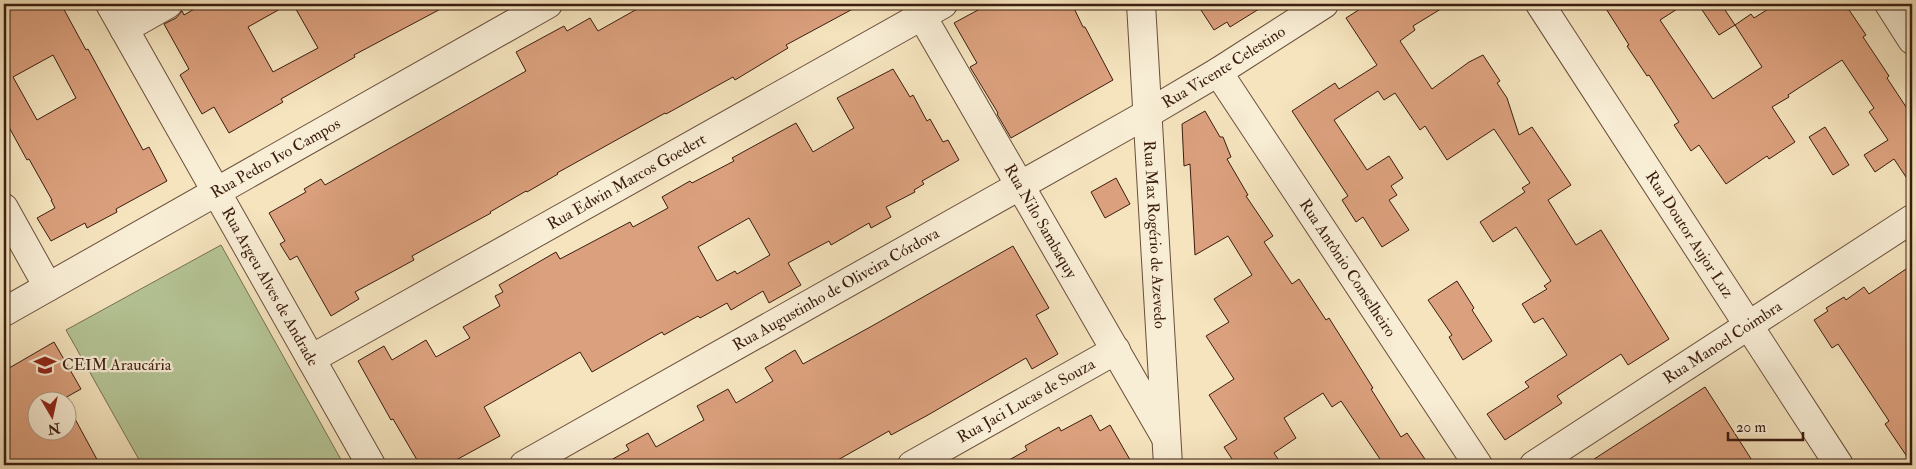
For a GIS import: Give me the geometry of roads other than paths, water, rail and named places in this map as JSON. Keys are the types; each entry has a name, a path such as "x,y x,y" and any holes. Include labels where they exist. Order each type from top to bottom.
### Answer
{"street":[{"name":"Rua Argeu Alves de Andrade","path":"110,4 371,465"},
{"path":"124,29 168,4"},
{"name":"Rua Pedro Ivo Campos","path":"4,312 548,4"},
{"name":"Rua Max Rogério de Azevedo","path":"1141,4 1168,465"},
{"name":"Rua Vicente Celestino","path":"1147,114 1218,72 1324,4"},
{"name":"Rua Doutor Aujor Luz","path":"1540,4 1839,465"},
{"path":"1889,4 1912,40"},
{"name":"Rua Nilo Sambaquy","path":"926,8 1020,186 1166,438"},
{"name":"Rua Edwin Marcos Goedert","path":"311,359 926,8"},
{"name":"Rua Antônio Conselheiro","path":"1218,72 1478,465"},
{"name":"Rua Augustinho de Oliveira Córdova","path":"524,465 1147,114"},
{"path":"4,208 48,287"},
{"name":"Rua Manoel Coimbra","path":"1534,465 1912,219"},
{"name":"Rua Jaci Lucas de Souza","path":"912,465 1116,350"}],"place":[{"name":"CEIM Araucária","path":"45,365"}]}
